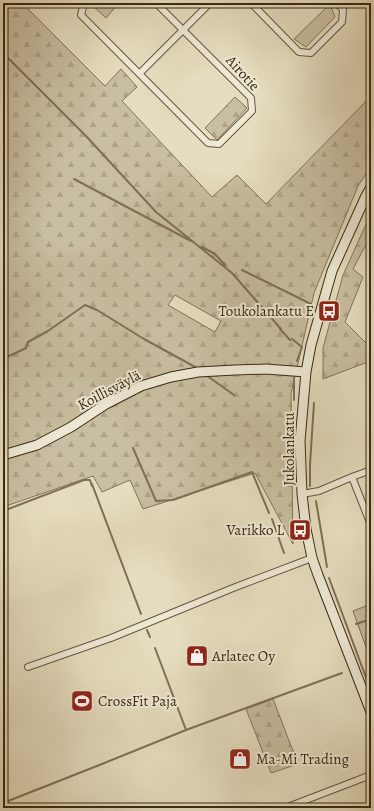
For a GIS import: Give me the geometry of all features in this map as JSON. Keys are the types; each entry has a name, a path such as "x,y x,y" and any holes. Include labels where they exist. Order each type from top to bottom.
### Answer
{"main road":[{"name":"Jukolankatu","path":"371,187 368,200 332,271 311,345 306,372 300,441 302,494 306,529 312,558 371,712"},
{"name":"Koillisväylä","path":"3,455 37,445 71,427 106,404 141,386 171,377 198,372 235,370 266,369 306,372"}],"street":[{"path":"84,3 81,15 140,73 210,3"},
{"path":"156,3 183,30"},
{"path":"251,3 299,52 310,53 342,22 343,9 336,3"},
{"name":"Airotie","path":"140,73 208,142 219,144 252,111 251,98 183,30"},
{"path":"302,494 320,491 371,470"},
{"path":"352,477 371,526"},
{"path":"28,667 112,638 233,588 312,558"},
{"path":"285,808 371,775"}],"green space":[{"path":"3,3 22,3 105,86 121,69 137,87 122,101 212,197 237,175 266,204 371,96 371,166 358,186 314,293 291,394 293,544 255,473 143,509 130,480 102,492 93,476 3,507","holes":["175,295 221,321 215,332 168,305"]},
{"path":"98,3 118,4 106,18 94,7"},
{"path":"330,4 335,17 306,47 294,39"},
{"path":"235,97 247,108 217,140 205,128"},
{"path":"368,220 371,222 371,235 353,269 363,277 345,322 371,348 371,364 365,363 323,379 323,348 343,275"},
{"path":"371,604 371,661 353,611"},
{"path":"273,699 298,764 271,773 246,709"}],"waterway":[{"path":"3,53 85,135 156,212 232,273 281,329"},
{"path":"74,179 191,241"},
{"path":"202,247 215,254 225,265"},
{"path":"242,270 311,304"},
{"path":"3,359 26,348 28,342 48,331 85,305 97,310 144,339 197,368"},
{"path":"280,329 290,340"},
{"path":"292,339 302,347 297,361"},
{"path":"206,375 234,395"},
{"path":"294,378 294,400"},
{"path":"310,486 314,403"},
{"path":"133,448 156,501 173,500 252,472 269,513"},
{"path":"3,511 84,480 90,480 92,486"},
{"path":"92,484 141,614"},
{"path":"316,501 327,567"},
{"path":"272,519 284,553"},
{"path":"329,578 371,691"},
{"path":"356,624 371,619"},
{"path":"147,630 150,637"},
{"path":"155,648 186,730"},
{"path":"3,803 186,730 342,673"}],"place":[{"name":"Toukolankatu E","path":"329,311"},
{"name":"Varikko L","path":"300,530"},
{"name":"Arlatec Oy","path":"197,656"},
{"name":"CrossFit Paja","path":"82,701"},
{"name":"Ma-Mi Trading","path":"240,759"}]}
